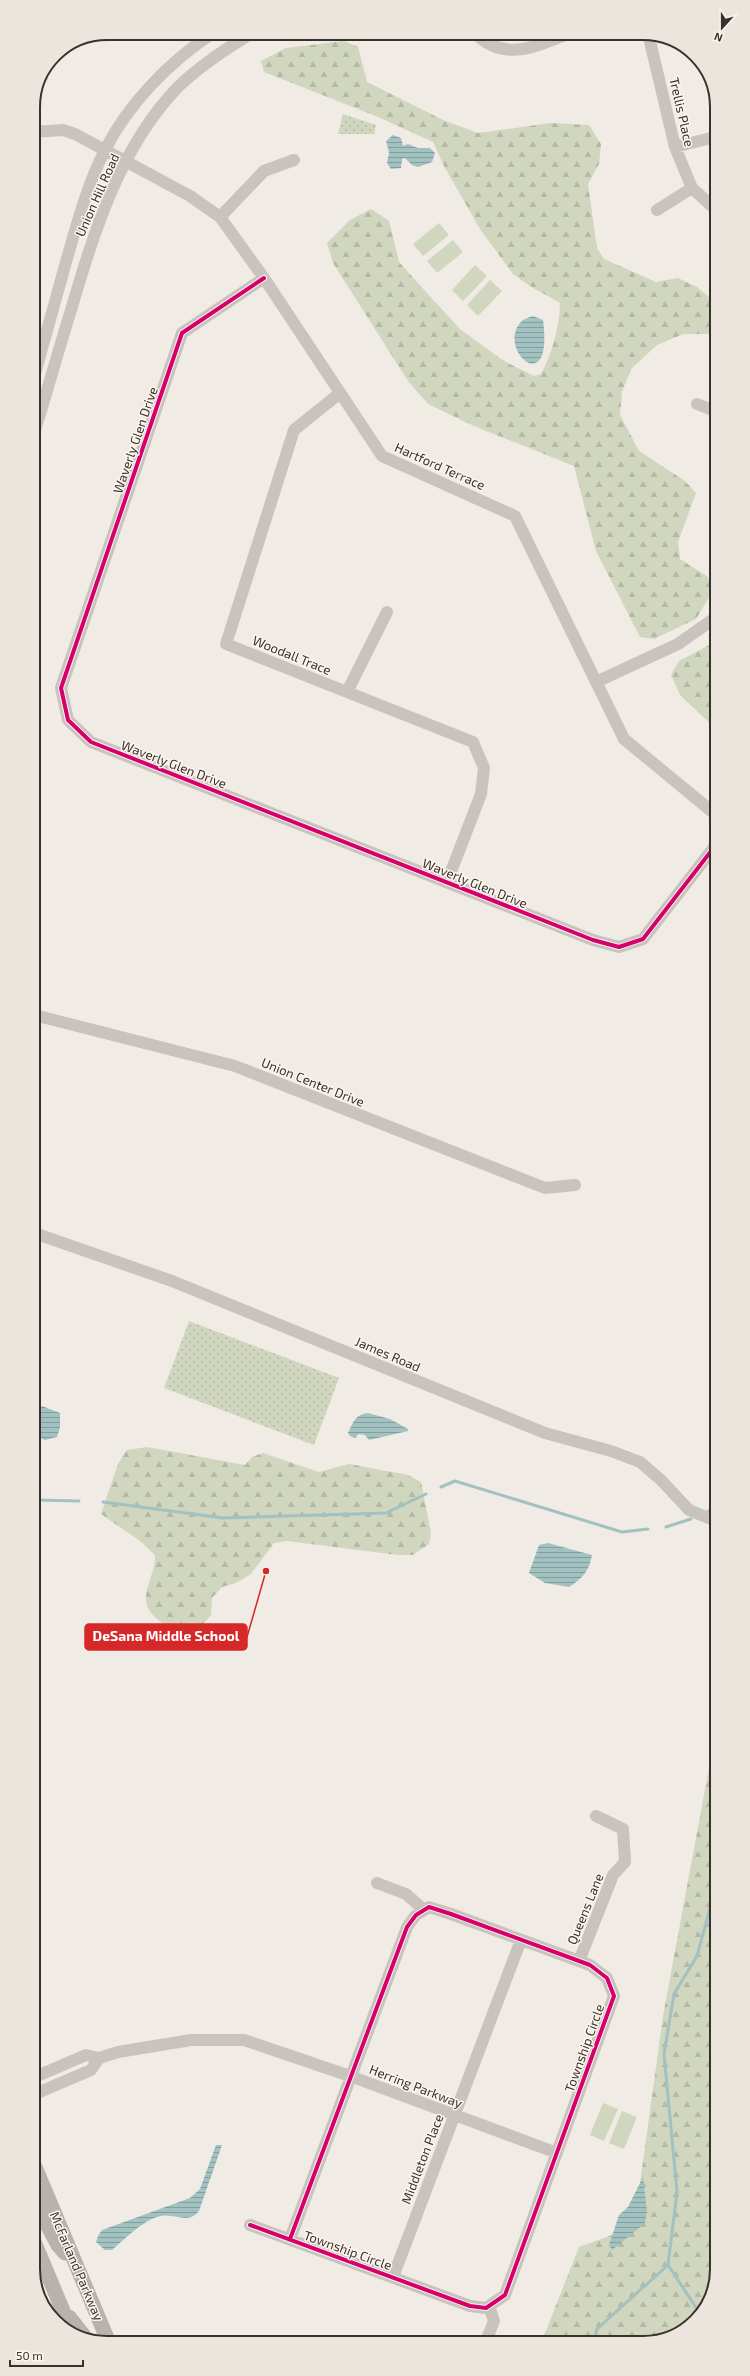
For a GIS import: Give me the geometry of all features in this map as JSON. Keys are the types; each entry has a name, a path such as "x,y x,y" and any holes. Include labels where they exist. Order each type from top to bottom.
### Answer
{"main road":[{"name":"McFarland Parkway","path":"40,2179 106,2336"},
{"path":"40,2211 58,2245 77,2265"},
{"path":"40,2256 68,2324"},
{"path":"63,2310 79,2330"}],"street":[{"name":"Union Hill Road","path":"40,356 79,217 105,149 135,106 155,82 175,62 204,40"},
{"name":"Union Hill Road","path":"40,414 97,224 127,161 149,123 180,86 210,62 242,40"},
{"path":"481,40 484,43 510,51 532,48 552,40"},
{"name":"Trellis Place","path":"650,40 675,147 692,188 710,204"},
{"name":"Hartford Terrace","path":"40,132 63,130 75,134 190,196 220,217 264,278 382,456 515,516 624,739 710,810"},
{"path":"675,147 710,138"},
{"path":"220,217 264,171 294,160"},
{"path":"657,210 692,188"},
{"name":"Waverly Glen Drive","path":"264,278 182,333 61,688 68,720 91,742 593,940 619,947 643,938 710,852"},
{"name":"Woodall Trace","path":"340,393 294,430 226,644 473,742 484,768 481,794 447,882"},
{"path":"697,404 710,409"},
{"path":"348,692 387,612"},
{"path":"596,682 678,644 710,622"},
{"name":"Union Center Drive","path":"40,1017 235,1066 545,1188 575,1184"},
{"name":"James Road","path":"40,1234 172,1280 544,1433 611,1451 640,1462 661,1480 689,1510 710,1519"},
{"name":"Queens Lane","path":"580,1961 613,1874 625,1862 623,1829 596,1816"},
{"path":"377,1883 406,1894 423,1909"},
{"name":"Township Circle","path":"250,2225 470,2306 486,2308 504,2294 557,2154 614,1996 607,1978 580,1961 451,1914 429,1907 423,1909 407,1927 290,2239"},
{"name":"Middleton Place","path":"393,2277 521,1940"},
{"name":"Herring Parkway","path":"40,2075 86,2055 99,2058 118,2052 191,2040 244,2040 350,2076 557,2154"},
{"path":"40,2092 92,2070 99,2058"},
{"path":"488,2306 494,2321 488,2336"}],"green space":[{"path":"344,41 358,47 367,82 443,120 478,133 551,123 589,125 601,144 599,164 588,184 597,248 604,259 656,282 678,278 697,287 710,298 710,334 683,334 657,345 632,368 622,391 620,415 639,451 685,481 696,493 678,542 680,559 708,577 710,596 696,619 654,639 640,637 596,551 574,466 474,426 428,404 408,381 333,263 327,243 350,220 371,209 389,221 399,262 461,330 504,361 534,376 541,374 549,358 559,321 560,303 530,286 513,274 480,229 444,166 433,142 378,117 264,72 261,61 286,48"},
{"path":"343,114 376,125 374,134 338,134"},
{"path":"439,223 449,235 423,256 413,244"},
{"path":"453,240 463,252 437,273 427,261"},
{"path":"475,265 487,276 463,301 452,290"},
{"path":"490,280 502,291 478,316 467,305"},
{"path":"710,645 710,723 680,695 671,675 679,661"},
{"path":"189,1321 339,1378 314,1445 164,1388"},
{"path":"147,1447 245,1465 252,1457 263,1453 319,1472 349,1464 408,1475 421,1482 431,1533 429,1544 413,1555 398,1555 287,1541 274,1543 251,1574 236,1583 222,1587 212,1598 211,1615 195,1634 180,1638 155,1617 148,1607 146,1592 155,1562 155,1555 140,1541 101,1514 118,1464 127,1450"},
{"path":"710,1766 709,2282 703,2299 696,2310 680,2325 660,2334 643,2336 544,2336 579,2247 634,2227 663,2016"},
{"path":"603,2103 618,2109 604,2141 590,2135"},
{"path":"622,2111 637,2117 624,2149 609,2143"}],"water":[{"path":"393,135 401,138 403,146 408,144 418,148 430,148 435,153 432,162 418,167 412,165 405,158 402,159 401,168 391,169 387,163 389,152 386,141"},
{"path":"533,316 543,320 544,345 540,359 534,363 526,361 519,354 515,344 515,332 522,321"},
{"path":"42,1406 60,1413 60,1427 57,1437 45,1440 40,1438 40,1408"},
{"path":"368,1413 390,1419 408,1429 408,1431 369,1440 365,1435 359,1434 355,1438 350,1436 348,1433 355,1419"},
{"path":"548,1543 592,1555 585,1574 569,1587 545,1583 529,1573 539,1545"},
{"path":"216,2145 222,2145 199,2211 195,2215 186,2218 166,2215 155,2218 141,2225 112,2250 105,2250 96,2242 102,2230 190,2198 200,2189"},
{"path":"643,2177 647,2211 645,2223 612,2250 609,2245 619,2215 628,2207"}],"waterway":[{"path":"441,1487 455,1481 622,1532 648,1529"},
{"path":"103,1502 223,1518 386,1513 426,1494"},
{"path":"40,1500 79,1501"},
{"path":"706,1513 710,1510"},
{"path":"666,1527 691,1519"},
{"path":"697,2309 668,2265 677,2192 664,2054 674,1994 697,1956 710,1908"},
{"path":"595,2336 597,2329 668,2265"}],"cycle path":[{"path":"264,278 182,333 61,688 68,720 91,742 593,940 619,947 643,939 710,852"},
{"path":"250,2225 470,2306 486,2308 505,2295 614,1996 607,1978 590,1965 451,1914 429,1907 416,1915 407,1927 290,2239"}],"place":[{"name":"DeSana Middle School","path":"266,1571"}]}
